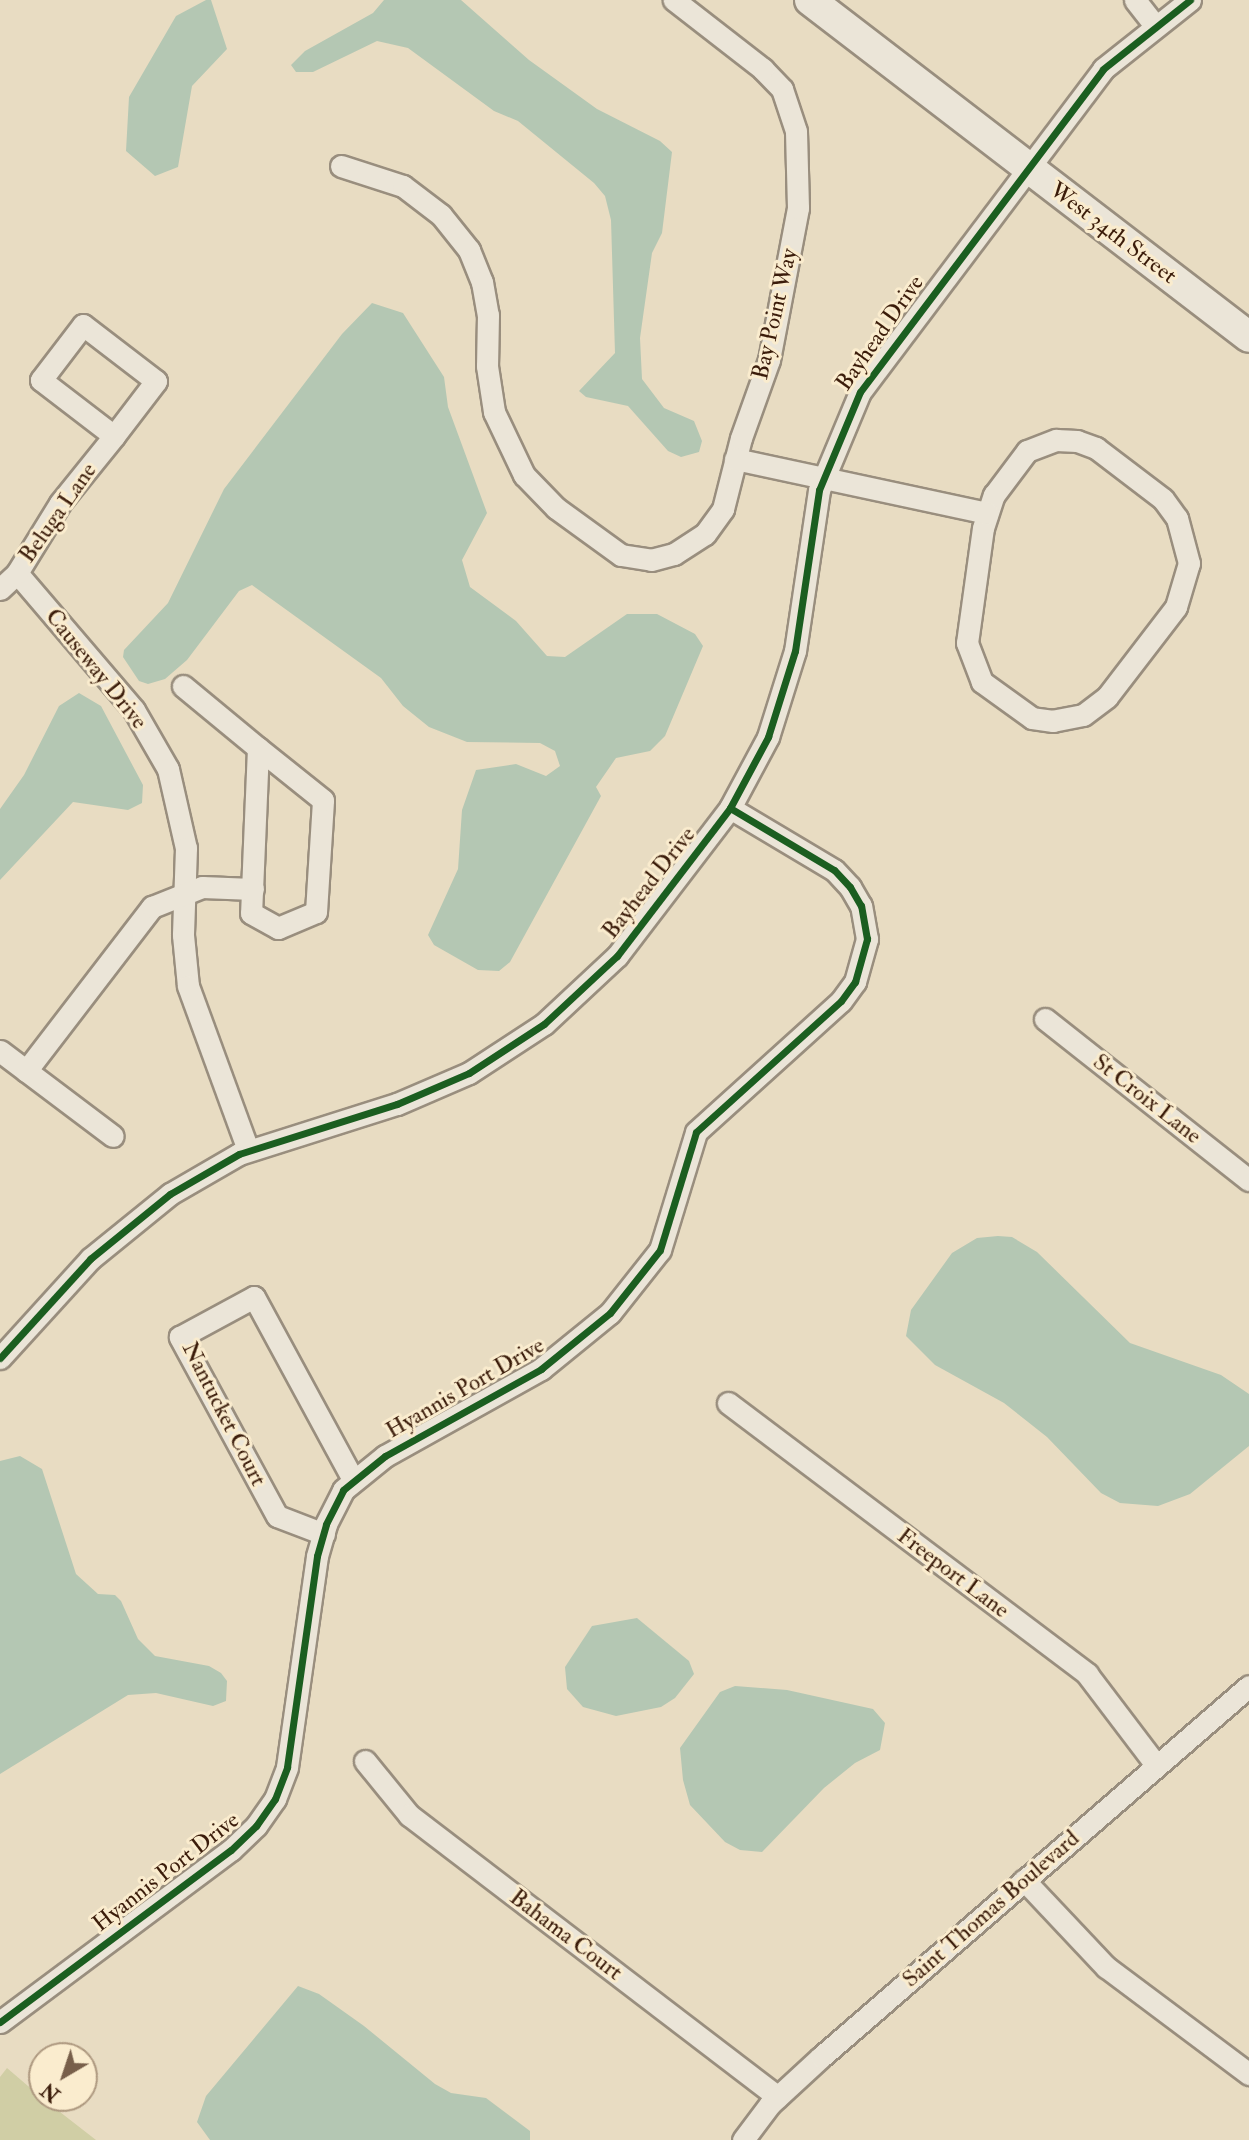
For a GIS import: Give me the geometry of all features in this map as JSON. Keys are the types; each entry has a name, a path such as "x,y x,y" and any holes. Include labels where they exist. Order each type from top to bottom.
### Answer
{"street":[{"name":"Bay Point Way","path":"341,166 403,186 441,215 469,250 485,293 487,366 498,423 524,475 573,523 632,559 669,556 695,542 717,520 769,359 798,208 796,131 782,89 764,69 674,0"},
{"name":"West 34th Street","path":"810,0 1249,337"},
{"path":"1135,0 1155,26"},
{"name":"Bayhead Drive","path":"0,1358 123,1229 189,1181 248,1150 438,1088 526,1038 617,956 730,808 759,758 787,684 822,479 849,413 873,372 1026,166 1103,69 1190,0"},
{"name":"Beluga Lane","path":"0,589 16,573 60,503 114,436 156,381 83,325 41,380 114,436"},
{"path":"1045,443 1087,444 1163,499 1177,518 1189,563 1182,597 1092,710 1053,721 1032,718 1014,708 978,676 967,643 987,513 1012,465 1045,443"},
{"path":"735,459 987,513"},
{"name":"Causeway Drive","path":"16,573 134,710 159,750 182,813 186,893 184,955 193,1007 248,1150"},
{"path":"183,687 323,800 316,912 278,928 251,913 258,748"},
{"name":"Hyannis Port Drive","path":"0,2022 231,1850 269,1808 287,1767 324,1534 334,1504 353,1479 385,1456 541,1369 610,1313 660,1250 695,1132 841,1001 855,982 867,939 861,906 849,887 834,870 730,808"},
{"path":"26,1071 152,907 202,887 253,889"},
{"name":"St Croix Lane","path":"1045,1019 1249,1180"},
{"path":"0,1051 113,1136"},
{"name":"Nantucket Court","path":"324,1534 276,1516 180,1337 254,1297 353,1479"},
{"name":"Freeport Lane","path":"729,1403 1087,1674 1156,1765"},
{"name":"Saint Thomas Boulevard","path":"743,2140 778,2097 1249,1686"},
{"name":"Bahama Court","path":"365,1761 409,1815 778,2097"},
{"path":"1024,1880 1106,1967 1249,2074"}],"shaded area":[{"path":"211,0 227,49 192,86 178,167 155,176 126,151 129,97 176,16"},
{"path":"384,0 461,0 529,60 597,109 660,141 672,152 662,233 652,253 640,338 642,379 664,408 694,421 702,441 699,452 681,457 668,451 628,406 586,397 579,391 615,353 611,220 605,196 594,183 518,121 494,111 408,48 377,41 313,72 296,72 291,65 305,51 373,13"},
{"path":"372,303 403,313 444,377 448,407 487,513 462,560 470,587 516,621 547,656 565,657 627,614 657,614 695,634 703,646 665,736 650,751 616,758 596,787 601,796 510,962 499,971 478,970 434,945 428,935 458,869 462,810 476,770 516,764 546,776 560,766 555,751 540,743 467,742 429,727 403,706 381,678 252,585 239,591 187,660 165,679 148,684 139,681 123,657 124,650 168,603 224,489 342,334"},
{"path":"79,693 101,706 143,785 142,803 128,810 73,802 0,880 0,809 24,775 59,706"},
{"path":"1012,1237 1037,1252 1130,1343 1221,1375 1249,1394 1249,1446 1190,1494 1158,1506 1120,1503 1101,1493 1047,1437 1004,1403 935,1365 906,1336 911,1310 952,1253 977,1238"},
{"path":"20,1456 42,1469 76,1574 98,1594 115,1595 121,1601 138,1639 155,1656 209,1666 221,1673 227,1681 226,1701 213,1706 156,1693 128,1695 0,1774 0,1461"},
{"path":"637,1618 689,1661 694,1674 675,1698 661,1707 616,1716 583,1707 567,1689 565,1667 592,1626"},
{"path":"735,1686 787,1690 873,1709 885,1723 880,1750 855,1763 824,1788 762,1852 740,1850 725,1842 690,1805 683,1780 680,1748 720,1692"},
{"path":"298,1986 319,1994 364,2026 435,2084 451,2093 486,2098 530,2131 530,2140 210,2140 197,2122 206,2096"},
{"path":"7,2068 28,2086 28,2112 60,2112 96,2140 0,2140 0,2077"}],"cycle path":[{"path":"0,1358 90,1259 170,1194 239,1154 397,1104 469,1073 544,1024 617,956 730,808 768,737 795,651 819,490 860,392 1103,69 1190,0"},
{"path":"0,2022 231,1850 256,1826 275,1799 287,1767 317,1556 326,1524 343,1490 385,1456 541,1369 610,1313 660,1250 696,1132 841,1001 855,982 867,939 861,906 850,887 834,870 730,808"}]}
